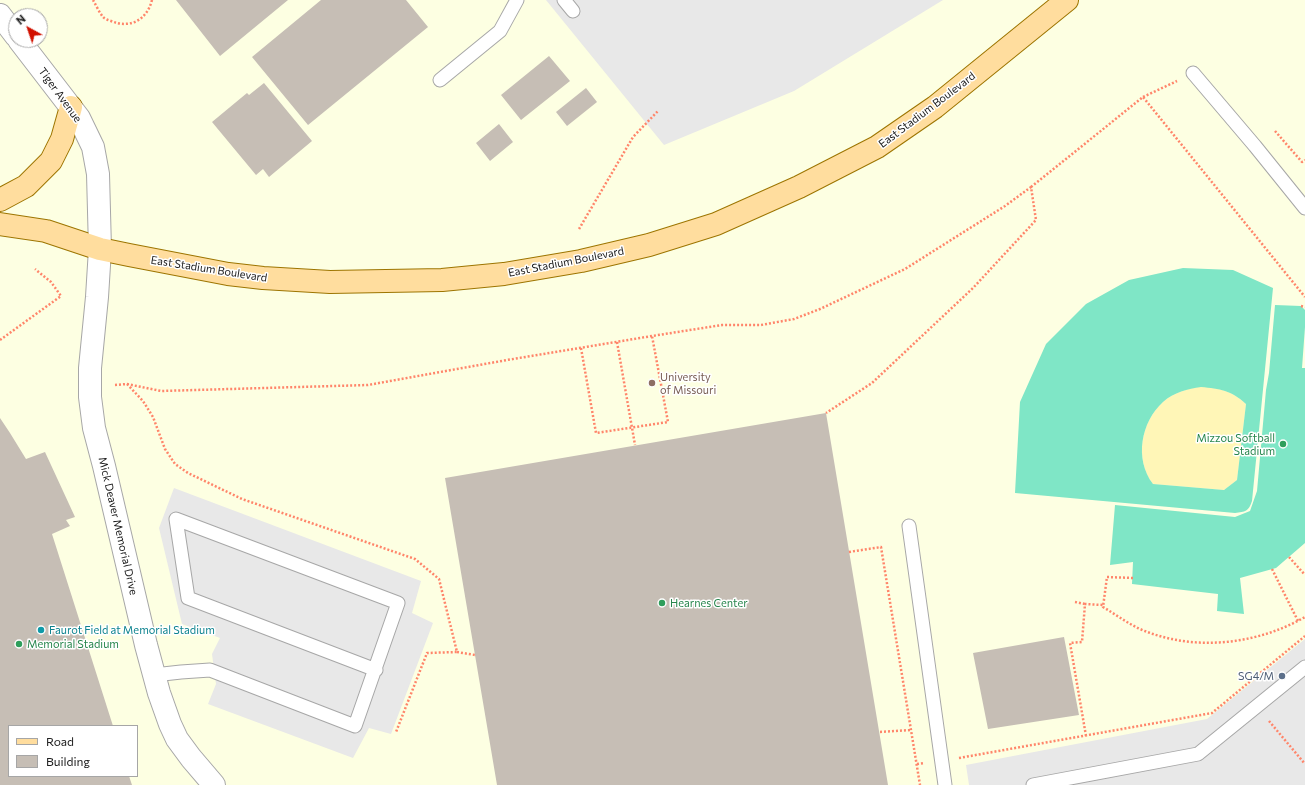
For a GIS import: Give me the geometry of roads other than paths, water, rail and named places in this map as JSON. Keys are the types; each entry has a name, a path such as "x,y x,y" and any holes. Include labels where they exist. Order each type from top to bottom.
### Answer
{"main road":[{"name":"East Stadium Boulevard","path":"0,224 46,231 100,249 228,274 264,278 330,282 442,280 504,274 581,261 650,245 716,224 799,188 878,147 935,107 1067,0"},
{"path":"0,200 26,186 51,161 62,139 71,107"}],"street":[{"path":"0,15 8,26"},
{"name":"Tiger Avenue","path":"25,48 79,118 93,147 98,174 100,249"},
{"name":"Mick Deaver Memorial Drive","path":"100,249 90,368 90,398 94,428 146,645 154,676 170,724 177,739 214,785"}],"lane":[{"path":"440,80 500,31 517,0"},
{"path":"564,0 573,11"},
{"path":"1193,73 1305,208"},
{"path":"154,676 210,670 355,726 376,670 398,603 176,519 188,598 376,670"},
{"path":"909,526 945,785"},
{"path":"1033,785 1198,754 1305,667"}],"place":[{"name":"University of Missouri","path":"652,383"},
{"name":"Mizzou Softball Stadium","path":"1283,444"},
{"name":"Hearnes Center","path":"662,603"},
{"name":"Faurot Field at Memorial Stadium","path":"41,630"},
{"name":"Memorial Stadium","path":"19,644"},
{"name":"SG4/M","path":"1282,676"}]}
